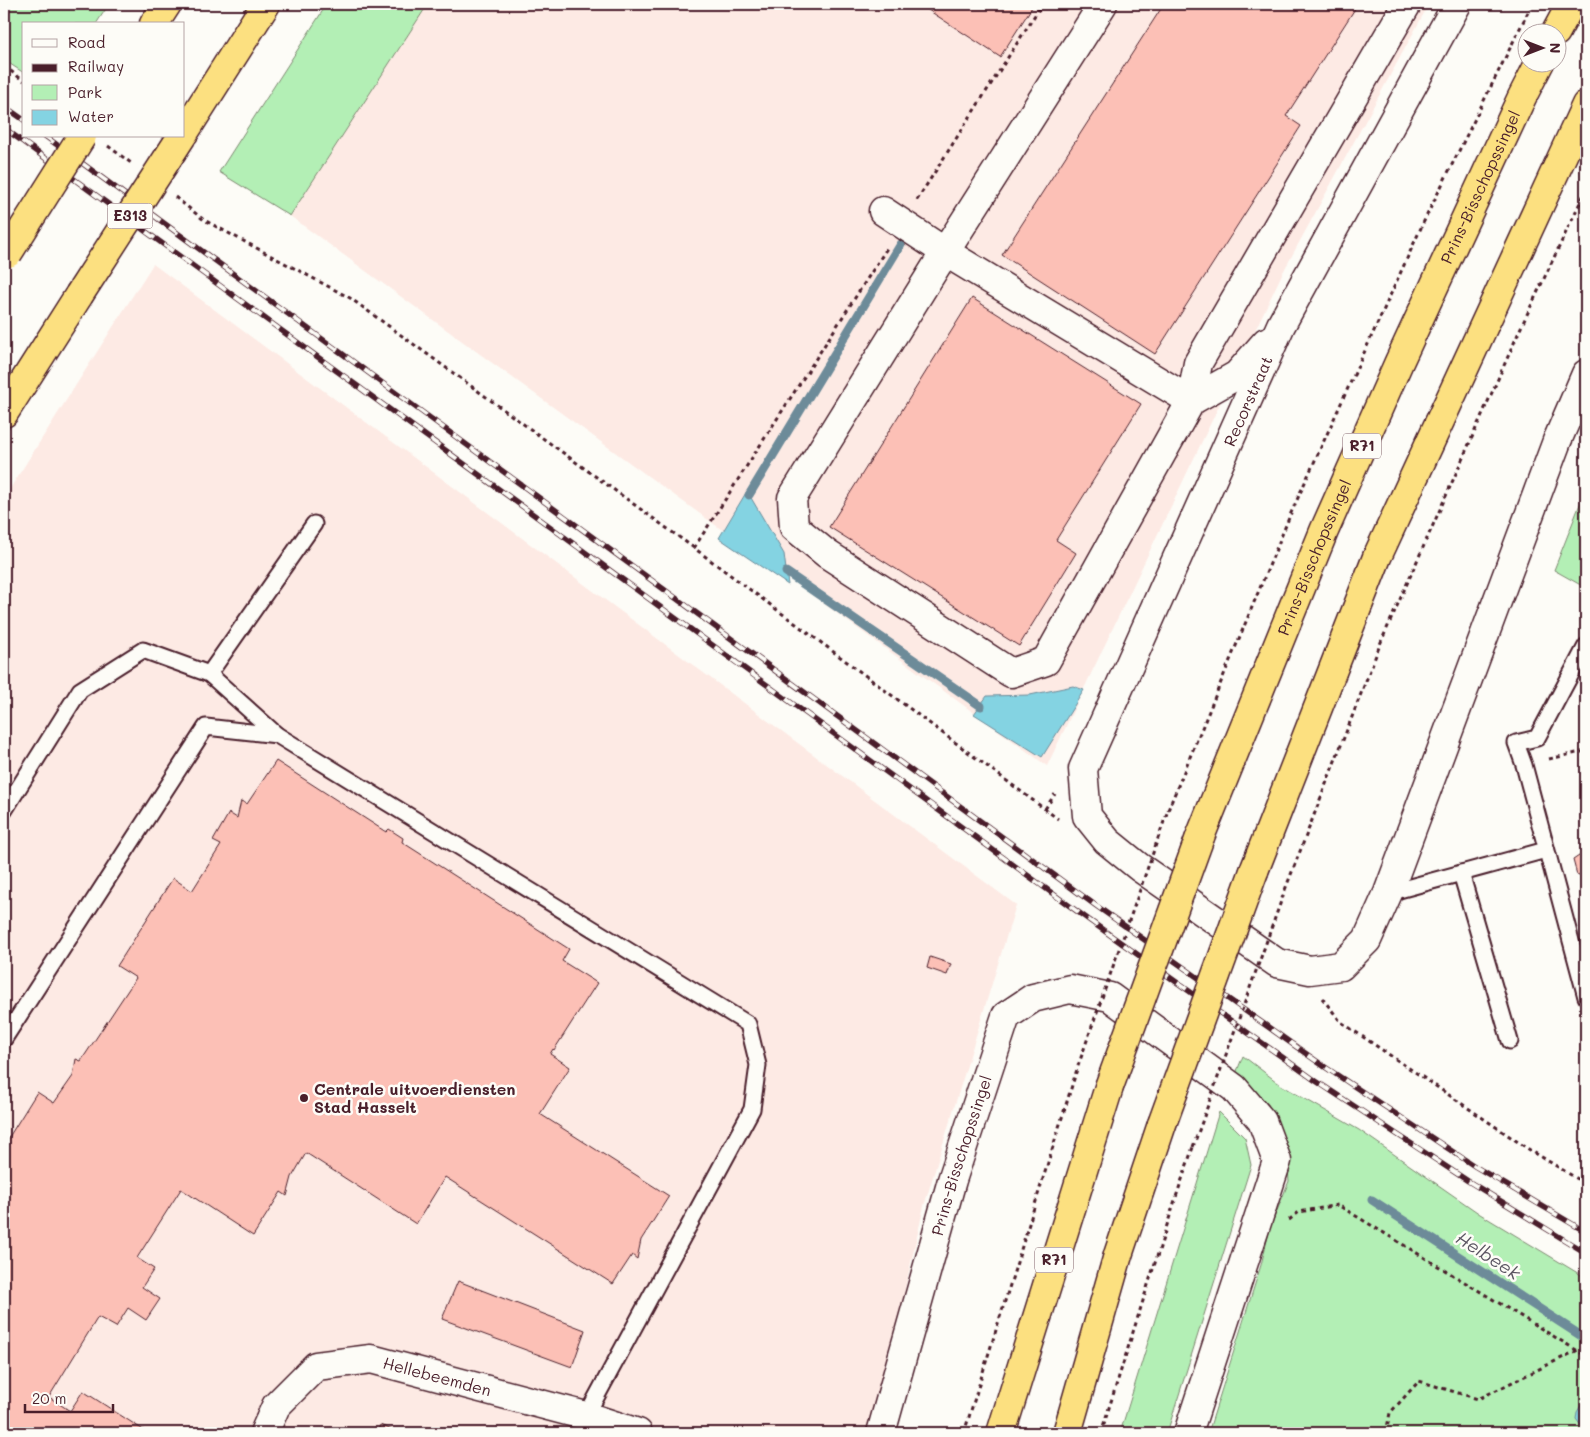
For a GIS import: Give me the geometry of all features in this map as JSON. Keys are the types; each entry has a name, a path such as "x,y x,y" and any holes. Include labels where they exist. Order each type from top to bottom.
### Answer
{"highway":[{"path":"155,22 167,4"},
{"name":"E313","path":"185,131 266,4"},
{"path":"1561,22 1571,4"},
{"name":"Prins-Bisschopssingel","path":"1001,1433 1108,1087 1200,836 1328,522 1398,362 1535,72"},
{"path":"1067,1433 1118,1255 1162,1124 1254,871 1377,557 1586,106"},
{"name":"E313","path":"4,413 180,138"},
{"path":"6,256 93,139"}],"street":[{"path":"1103,4 944,252 792,498 794,527 827,554 1011,673 1046,661 1191,401 1198,363 1406,4"},
{"name":"Recorstraat","path":"1388,893 1367,940 1341,966 1310,970 1277,963 1139,867 1107,841 1087,816 1083,769 1281,325 1457,4"},
{"path":"893,218 944,252 1191,401"},
{"path":"1191,401 1236,374 1281,325"},
{"path":"1388,893 1557,441 1586,374"},
{"name":"Prins-Bisschopssingel","path":"881,1433 952,1180 1006,1016 1033,998 1070,989 1110,997 1234,1088 1262,1121 1277,1161 1188,1433"},
{"name":"Hellebeemden","path":"264,1433 276,1406 316,1366 371,1360 586,1416 638,1433"}],"lane":[{"path":"209,674 314,524"},
{"path":"1586,646 1537,738 1516,743 1524,765 1586,997"},
{"path":"4,811 80,690 143,650 209,674 278,735 748,1024 758,1065 752,1109 586,1416"},
{"path":"4,1040 206,727 278,735"},
{"path":"1388,893 1546,850"},
{"path":"1461,873 1510,1041"}],"path":[{"path":"694,548 893,218 1042,4"},
{"path":"964,1433 1078,1066 1168,810 1291,513 1425,219 1532,4"},
{"path":"4,66 22,80"},
{"path":"93,139 134,166"},
{"path":"1101,1433 1193,1147 1285,890 1381,642 1522,325 1586,190"},
{"path":"173,196 204,220 350,298 694,548 1060,820"},
{"path":"1524,765 1586,750"},
{"path":"1317,992 1341,1022 1530,1150 1586,1184"},
{"path":"1286,1223 1299,1212 1338,1205 1586,1356"},
{"path":"1386,1433 1390,1413 1419,1381 1478,1400 1578,1350"}],"shaded area":[{"path":"428,4 1429,4 1282,274 1047,766 290,216"},
{"path":"153,264 1016,905 924,1206 872,1433 4,1433 4,498"}],"green space":[{"path":"4,4 109,4 97,22 22,22 22,72 4,60"},
{"path":"327,4 428,4 290,216 219,172"},
{"path":"1586,489 1586,588 1554,570"},
{"path":"1243,1056 1281,1085 1359,1130 1480,1214 1586,1278 1586,1433 1208,1433 1261,1265 1270,1228 1289,1181 1286,1143 1268,1104 1235,1076"},
{"path":"1219,1112 1245,1138 1251,1165 1167,1433 1120,1433"}],"water":[{"path":"747,491 784,554 788,585 719,538"},
{"path":"1073,686 1084,690 1042,757 974,714 987,696 1030,695"},
{"path":"1583,1402 1586,1402 1586,1432 1576,1419 1577,1412"}],"building":[{"path":"919,4 1034,4 1000,57"},
{"path":"1164,4 1358,4 1286,116 1301,126 1155,354 1002,255"},
{"path":"972,298 1141,404 1056,540 1076,553 1019,646 829,527"},
{"name":"Centrale uitvoerdiensten Stad Hasselt","path":"276,761 386,832 389,829 403,838 402,842 569,949 562,961 597,983 550,1054 570,1067 540,1114 669,1196 641,1240 637,1259 632,1255 613,1284 445,1177 416,1224 306,1153 292,1177 287,1196 281,1192 253,1236 181,1189 137,1258 154,1269 142,1287 160,1299 146,1320 128,1308 116,1327 98,1317 49,1397 70,1411 83,1391 148,1433 4,1433 4,1416 6,1413 4,1411 4,1145 37,1092 54,1103 73,1076 76,1059 81,1061 136,978 117,966 173,878 192,891 221,845 213,841 229,813 237,818 241,801 247,804"},
{"path":"1585,852 1586,874 1577,875 1573,860"},
{"path":"930,957 951,964 947,975 927,968"},
{"path":"458,1281 585,1330 572,1367 442,1319"},
{"path":"380,1425 399,1433 377,1433"}],"waterway":[{"path":"749,495 901,244"},
{"path":"786,572 981,706"},
{"name":"Helbeek","path":"1372,1200 1586,1339"}],"railway":[{"path":"4,106 22,119"},
{"path":"4,128 1089,920 1316,1081 1468,1181 1586,1253"},
{"path":"48,138 1095,905 1325,1067 1476,1167 1586,1232"}],"place":[{"name":"Centrale uitvoerdiensten Stad Hasselt","path":"304,1098"}]}
